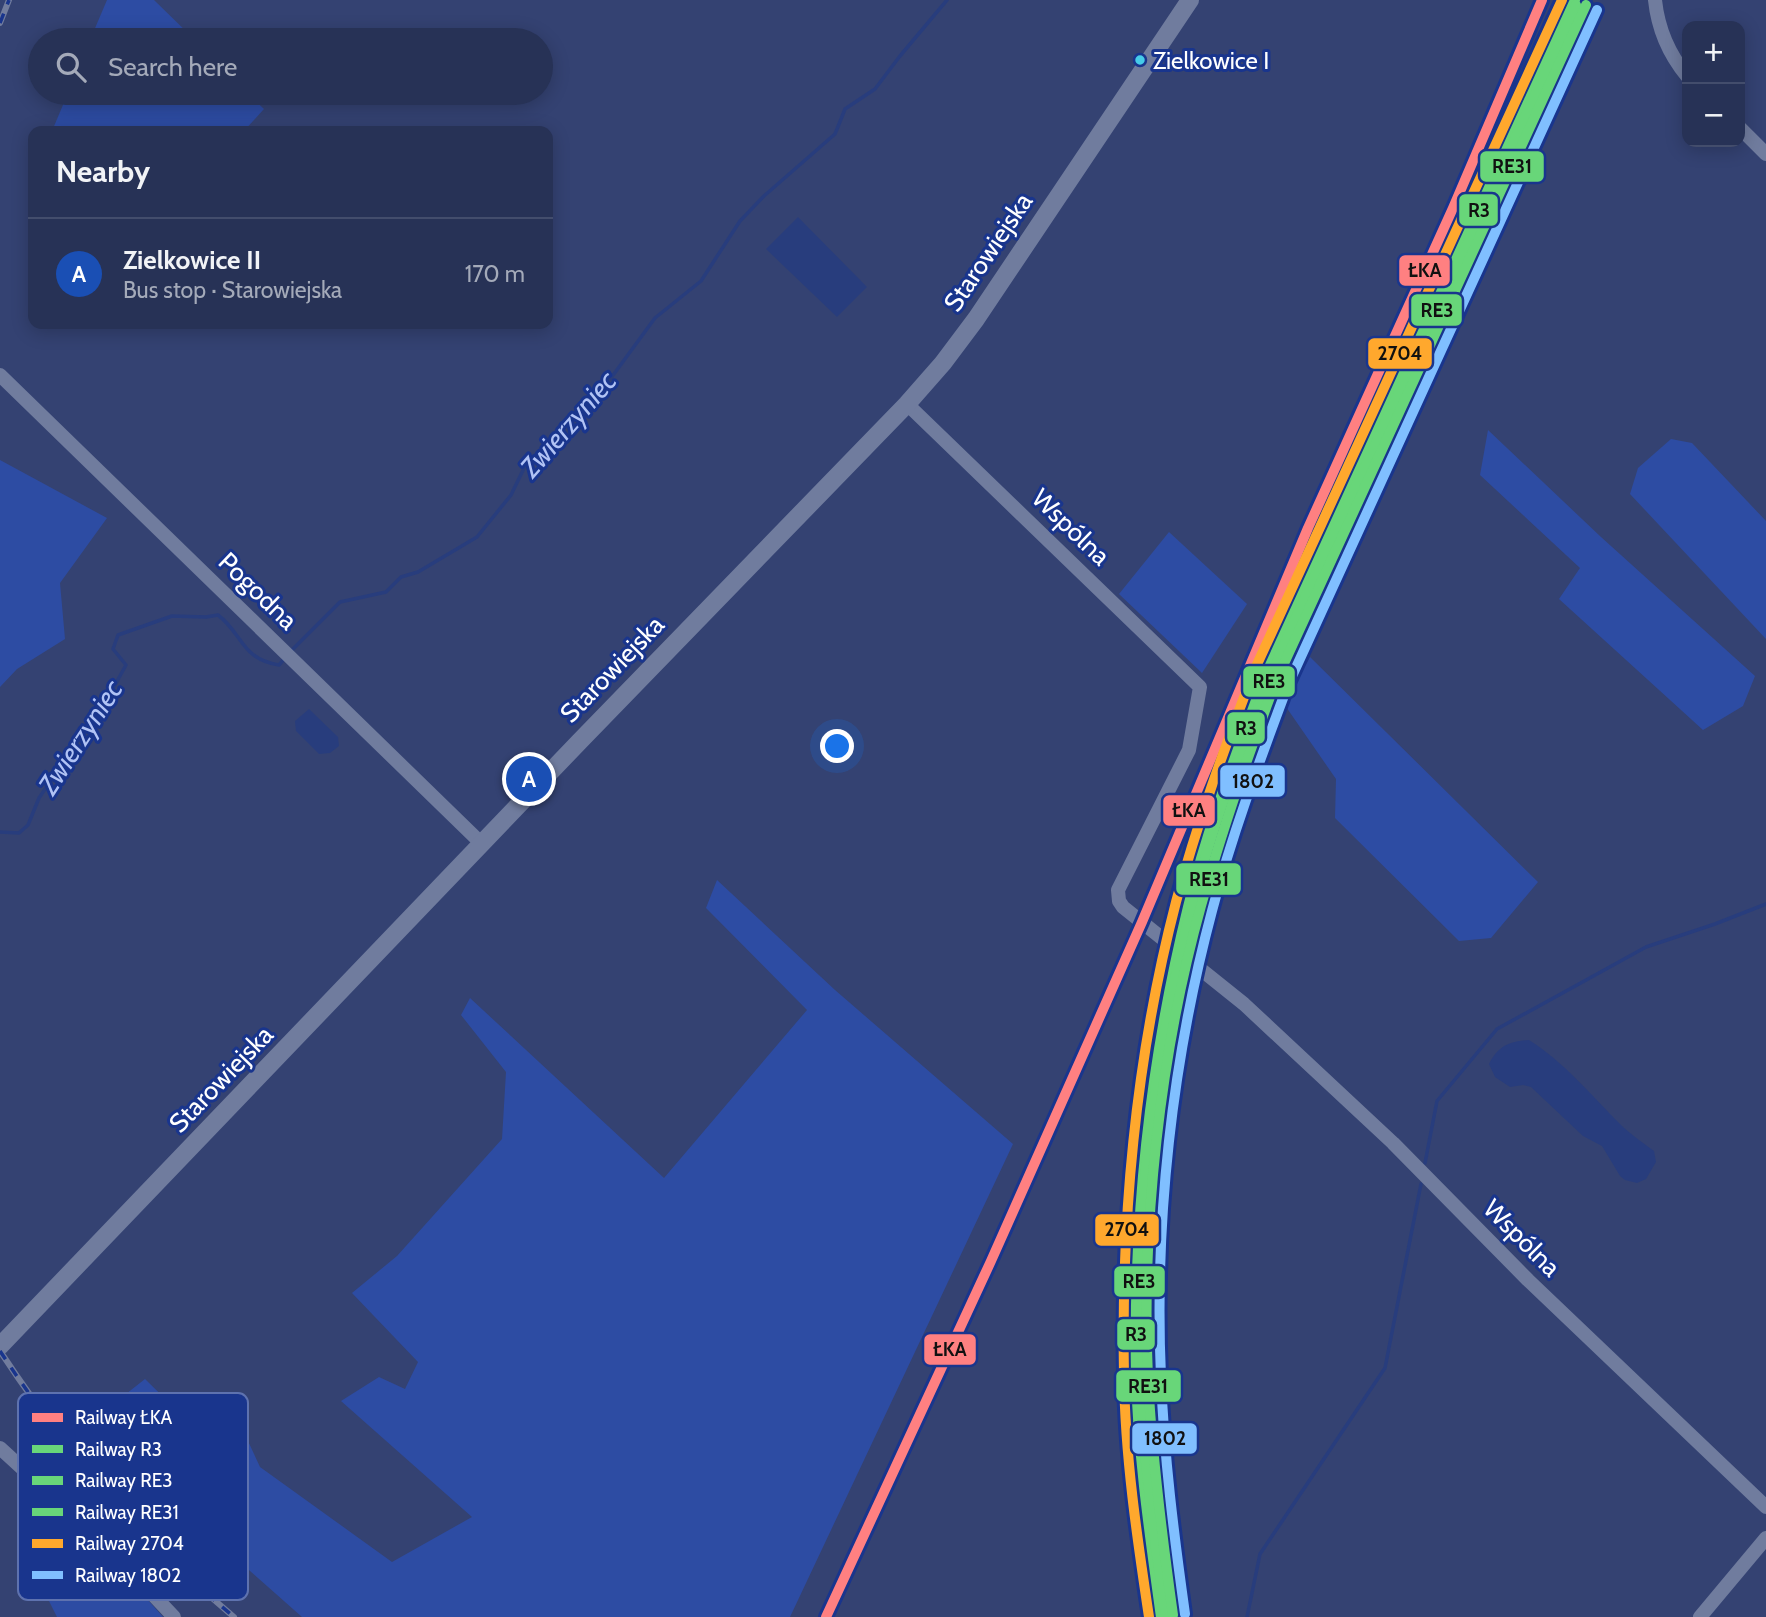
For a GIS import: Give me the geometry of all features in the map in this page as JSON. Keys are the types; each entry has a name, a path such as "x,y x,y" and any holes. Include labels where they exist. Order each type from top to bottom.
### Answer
{"street":[{"name":"Starowiejska","path":"0,1346 943,363 1190,0"},
{"path":"1655,0 1657,18 1668,49 1682,69"},
{"path":"1745,133 1766,154"},
{"name":"Pogodna","path":"0,375 481,843"},
{"name":"Wspólna","path":"906,404 1200,687 1189,750 1118,890 1119,901 1125,909 1244,1004 1393,1143 1528,1280 1766,1507"},
{"path":"0,1448 18,1464"},
{"path":"1700,1617 1766,1538"},
{"path":"158,1600 174,1617"}],"shaded area":[{"path":"107,0 154,0 183,28 95,28"},
{"path":"63,105 260,105 264,109 249,126 54,126"},
{"path":"798,217 867,287 837,317 766,249"},
{"path":"1488,430 1601,537 1755,676 1743,706 1703,730 1559,599 1580,568 1480,475"},
{"path":"1671,439 1692,443 1766,521 1766,639 1630,494 1638,468"},
{"path":"0,460 107,518 60,583 65,639 17,669 0,687"},
{"path":"1169,532 1247,604 1202,673 1119,594"},
{"path":"1310,657 1538,882 1491,938 1459,941 1335,818 1336,779 1284,704"},
{"path":"309,709 338,737 339,746 330,753 319,754 296,731 295,721"},
{"path":"717,880 835,990 1013,1144 790,1617 302,1617 248,1569 248,1441 260,1467 392,1562 472,1517 341,1401 379,1377 405,1389 418,1362 352,1293 397,1256 502,1139 506,1072 461,1015 470,998 664,1178 807,1010 706,908"},
{"path":"1529,1040 1566,1069 1624,1128 1654,1151 1656,1162 1646,1179 1637,1183 1625,1180 1602,1146 1583,1136 1531,1087 1510,1087 1495,1077 1489,1064 1496,1053 1510,1043"},
{"path":"145,1379 159,1393 127,1393"},
{"path":"48,1600 148,1600 163,1617 57,1617"}],"waterway":[{"name":"Zwierzyniec","path":"290,652 340,602 386,592 401,577 418,572 477,537 511,495 527,462 548,444 568,419 611,378 655,318 701,281 740,221 764,196 835,134 845,109 875,89 947,0"},
{"name":"Zwierzyniec","path":"0,832 19,833 28,825 39,798 110,694 126,665 113,649 118,635 172,616 218,615 257,657 279,665 285,658"},
{"path":"1425,1163 1437,1101 1497,1029 1646,947 1766,904"},
{"path":"1247,1617 1260,1554 1385,1368 1421,1184"}],"railway":[{"path":"0,23 9,0"},
{"path":"0,1351 29,1393"},
{"path":"214,1600 234,1617"}],"rail line":[{"name":"ŁKA","path":"826,1617 991,1261 1142,922 1308,528 1453,208 1542,0"},
{"name":"2704","path":"1149,1617 1127,1436 1124,1375 1125,1256 1141,1077 1162,960 1176,902 1212,785 1254,671 1562,0"},
{"name":"R3","path":"1161,1617 1145,1496 1137,1405 1138,1257 1141,1198 1154,1081 1163,1023 1188,907 1213,819 1265,676 1575,0"},
{"name":"RE3","path":"1166,1615 1143,1429 1139,1370 1140,1250 1158,1072 1180,955 1196,891 1214,827 1236,765 1285,643 1576,5"},
{"name":"RE31","path":"1173,1615 1150,1408 1148,1261 1156,1140 1164,1080 1174,1020 1201,906 1236,793 1276,681 1586,5"},
{"name":"1802","path":"1185,1614 1164,1437 1160,1260 1176,1083 1212,911 1237,825 1288,685 1597,10"}],"place":[{"name":"Zielkowice I","path":"1140,60"},
{"name":"Zielkowice II","path":"529,779"}]}
